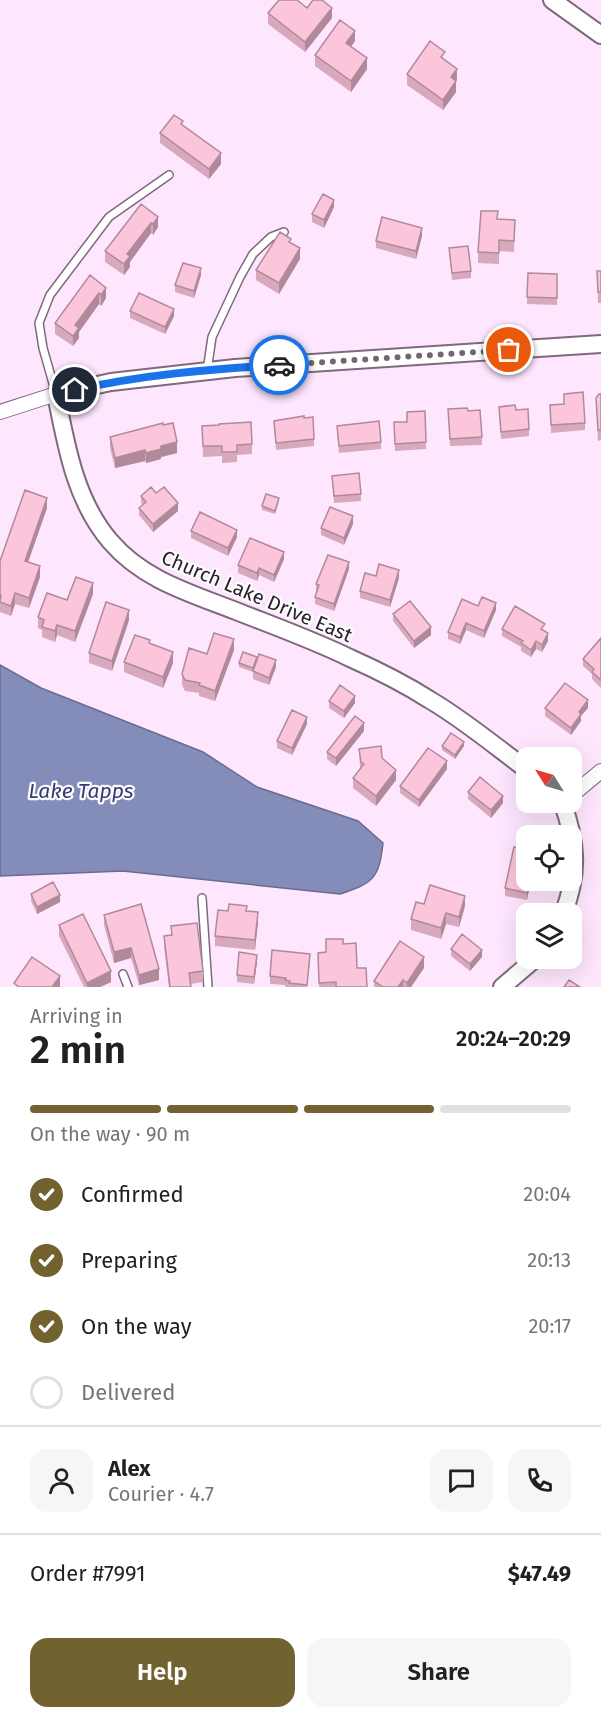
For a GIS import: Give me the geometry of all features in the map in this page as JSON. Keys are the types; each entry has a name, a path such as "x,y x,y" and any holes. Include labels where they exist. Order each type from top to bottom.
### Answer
{"street":[{"path":"552,0 601,35"},
{"path":"0,412 56,394 111,382 207,371 601,345"},
{"name":"Church Lake Drive East","path":"56,394 64,433 85,505 109,541 133,564 162,582 349,657 401,683 431,700 516,762"},
{"path":"582,787 601,771"},
{"path":"565,813 574,841 575,859 573,879 566,903"},
{"path":"502,987 523,969"}],"lane":[{"path":"56,394 42,348 39,323 50,295 110,217 169,175"},
{"path":"207,371 212,337 240,277 253,254 271,237 284,232"},
{"path":"202,898 208,987"},
{"path":"123,974 128,987"}],"water":[{"name":"Lake Tapps","path":"0,665 41,688 203,752 257,787 358,821 383,843 376,872 367,883 340,894 123,871 0,876"}],"building":[{"path":"279,0 297,0 307,8 313,0 322,0 332,8 305,42 268,13"},
{"path":"340,20 355,31 346,43 367,58 351,81 315,55"},
{"path":"430,41 445,52 441,57 457,69 451,77 456,81 443,100 407,74"},
{"path":"174,115 183,121 181,124 221,153 209,169 160,133"},
{"path":"323,194 334,200 324,220 312,214"},
{"path":"141,204 158,217 127,254 130,256 124,264 105,251"},
{"path":"481,211 498,211 497,219 515,220 514,241 499,240 499,253 478,252"},
{"path":"382,217 422,228 416,251 376,241"},
{"path":"280,232 291,239 289,242 300,248 279,283 256,270"},
{"path":"468,246 471,271 452,273 449,248"},
{"path":"183,263 201,268 194,291 175,285"},
{"path":"597,271 601,271 601,292 598,292"},
{"path":"528,273 557,274 557,298 527,297"},
{"path":"90,275 106,288 101,295 99,293 75,325 79,328 73,336 55,323"},
{"path":"139,293 174,309 165,327 130,311"},
{"path":"583,392 585,423 551,425 550,405 564,404 564,394"},
{"path":"601,394 601,430 598,430 596,398"},
{"path":"515,405 516,410 528,409 529,429 501,432 499,407"},
{"path":"467,408 468,411 480,410 482,437 450,439 448,409"},
{"path":"425,411 426,442 395,444 394,422 407,422 407,412"},
{"path":"304,416 304,418 313,417 314,439 276,443 274,421"},
{"path":"379,421 381,442 339,446 337,426"},
{"path":"251,422 252,444 237,445 237,452 222,452 222,446 203,446 202,426"},
{"path":"163,423 163,425 173,423 177,442 146,453 145,450 115,458 110,437"},
{"path":"359,473 361,494 334,496 332,476"},
{"path":"151,487 156,493 164,487 178,503 153,524 139,508 146,502 141,496"},
{"path":"25,490 47,498 25,561 40,566 29,598 15,593 11,606 0,602 0,561"},
{"path":"266,494 279,498 275,511 262,506"},
{"path":"330,507 353,516 344,538 321,528"},
{"path":"200,512 237,530 228,548 191,531"},
{"path":"250,538 284,552 274,575 259,568 257,573 238,565"},
{"path":"328,555 349,562 334,604 315,597 319,585 316,584"},
{"path":"379,564 399,570 390,600 360,591 365,573 376,576"},
{"path":"76,577 93,583 75,631 57,625 55,631 42,627 44,620 38,617 47,593 67,600"},
{"path":"482,597 496,603 484,631 466,623 460,637 448,632 462,599 478,606"},
{"path":"410,601 431,627 414,641 393,614"},
{"path":"106,602 129,610 112,661 89,653"},
{"path":"515,606 545,624 541,629 548,633 542,645 536,641 531,650 521,643 523,641 502,629"},
{"path":"214,633 234,639 215,691 199,685 200,683 185,680 182,674 189,648 207,654"},
{"path":"135,635 173,652 163,677 124,662"},
{"path":"601,638 601,680 592,672 594,669 583,659"},
{"path":"243,652 257,657 253,668 239,663"},
{"path":"259,654 276,660 269,678 253,671"},
{"path":"565,683 588,700 571,728 545,708"},
{"path":"340,685 355,696 344,711 329,701"},
{"path":"292,710 307,717 292,748 277,741"},
{"path":"355,716 364,723 336,758 327,752"},
{"path":"451,733 464,742 455,755 442,746"},
{"path":"381,746 382,758 396,770 376,796 353,778 364,764 361,762 359,749"},
{"path":"428,748 447,761 419,800 400,786"},
{"path":"480,777 503,796 491,810 468,792"},
{"path":"514,847 516,848 516,890 505,888"},
{"path":"53,882 60,895 37,907 31,894"},
{"path":"430,885 465,896 459,917 446,913 441,928 411,919 416,902 424,904"},
{"path":"141,904 159,969 139,975 131,948 114,952 104,915"},
{"path":"229,904 247,906 246,911 258,912 255,940 215,936 218,910 228,911"},
{"path":"83,914 111,971 87,983 59,925"},
{"path":"197,923 203,971 189,973 191,987 170,987 164,936 172,935 171,926"},
{"path":"462,934 482,950 470,964 451,949"},
{"path":"326,939 343,939 343,944 356,943 357,968 366,968 367,987 336,987 336,982 319,983 318,953 326,952"},
{"path":"400,941 424,957 407,983 403,980 398,987 383,987 374,981"},
{"path":"272,950 310,954 307,985 289,983 290,981 285,980 286,978 270,976"},
{"path":"239,952 257,955 254,977 237,975"},
{"path":"32,957 60,976 52,987 19,987 14,983"},
{"path":"569,980 580,987 564,987"}],"way so far":[{"path":"279,365 509,350"}],"route":[{"path":"75,390 111,382 279,365"}]}
